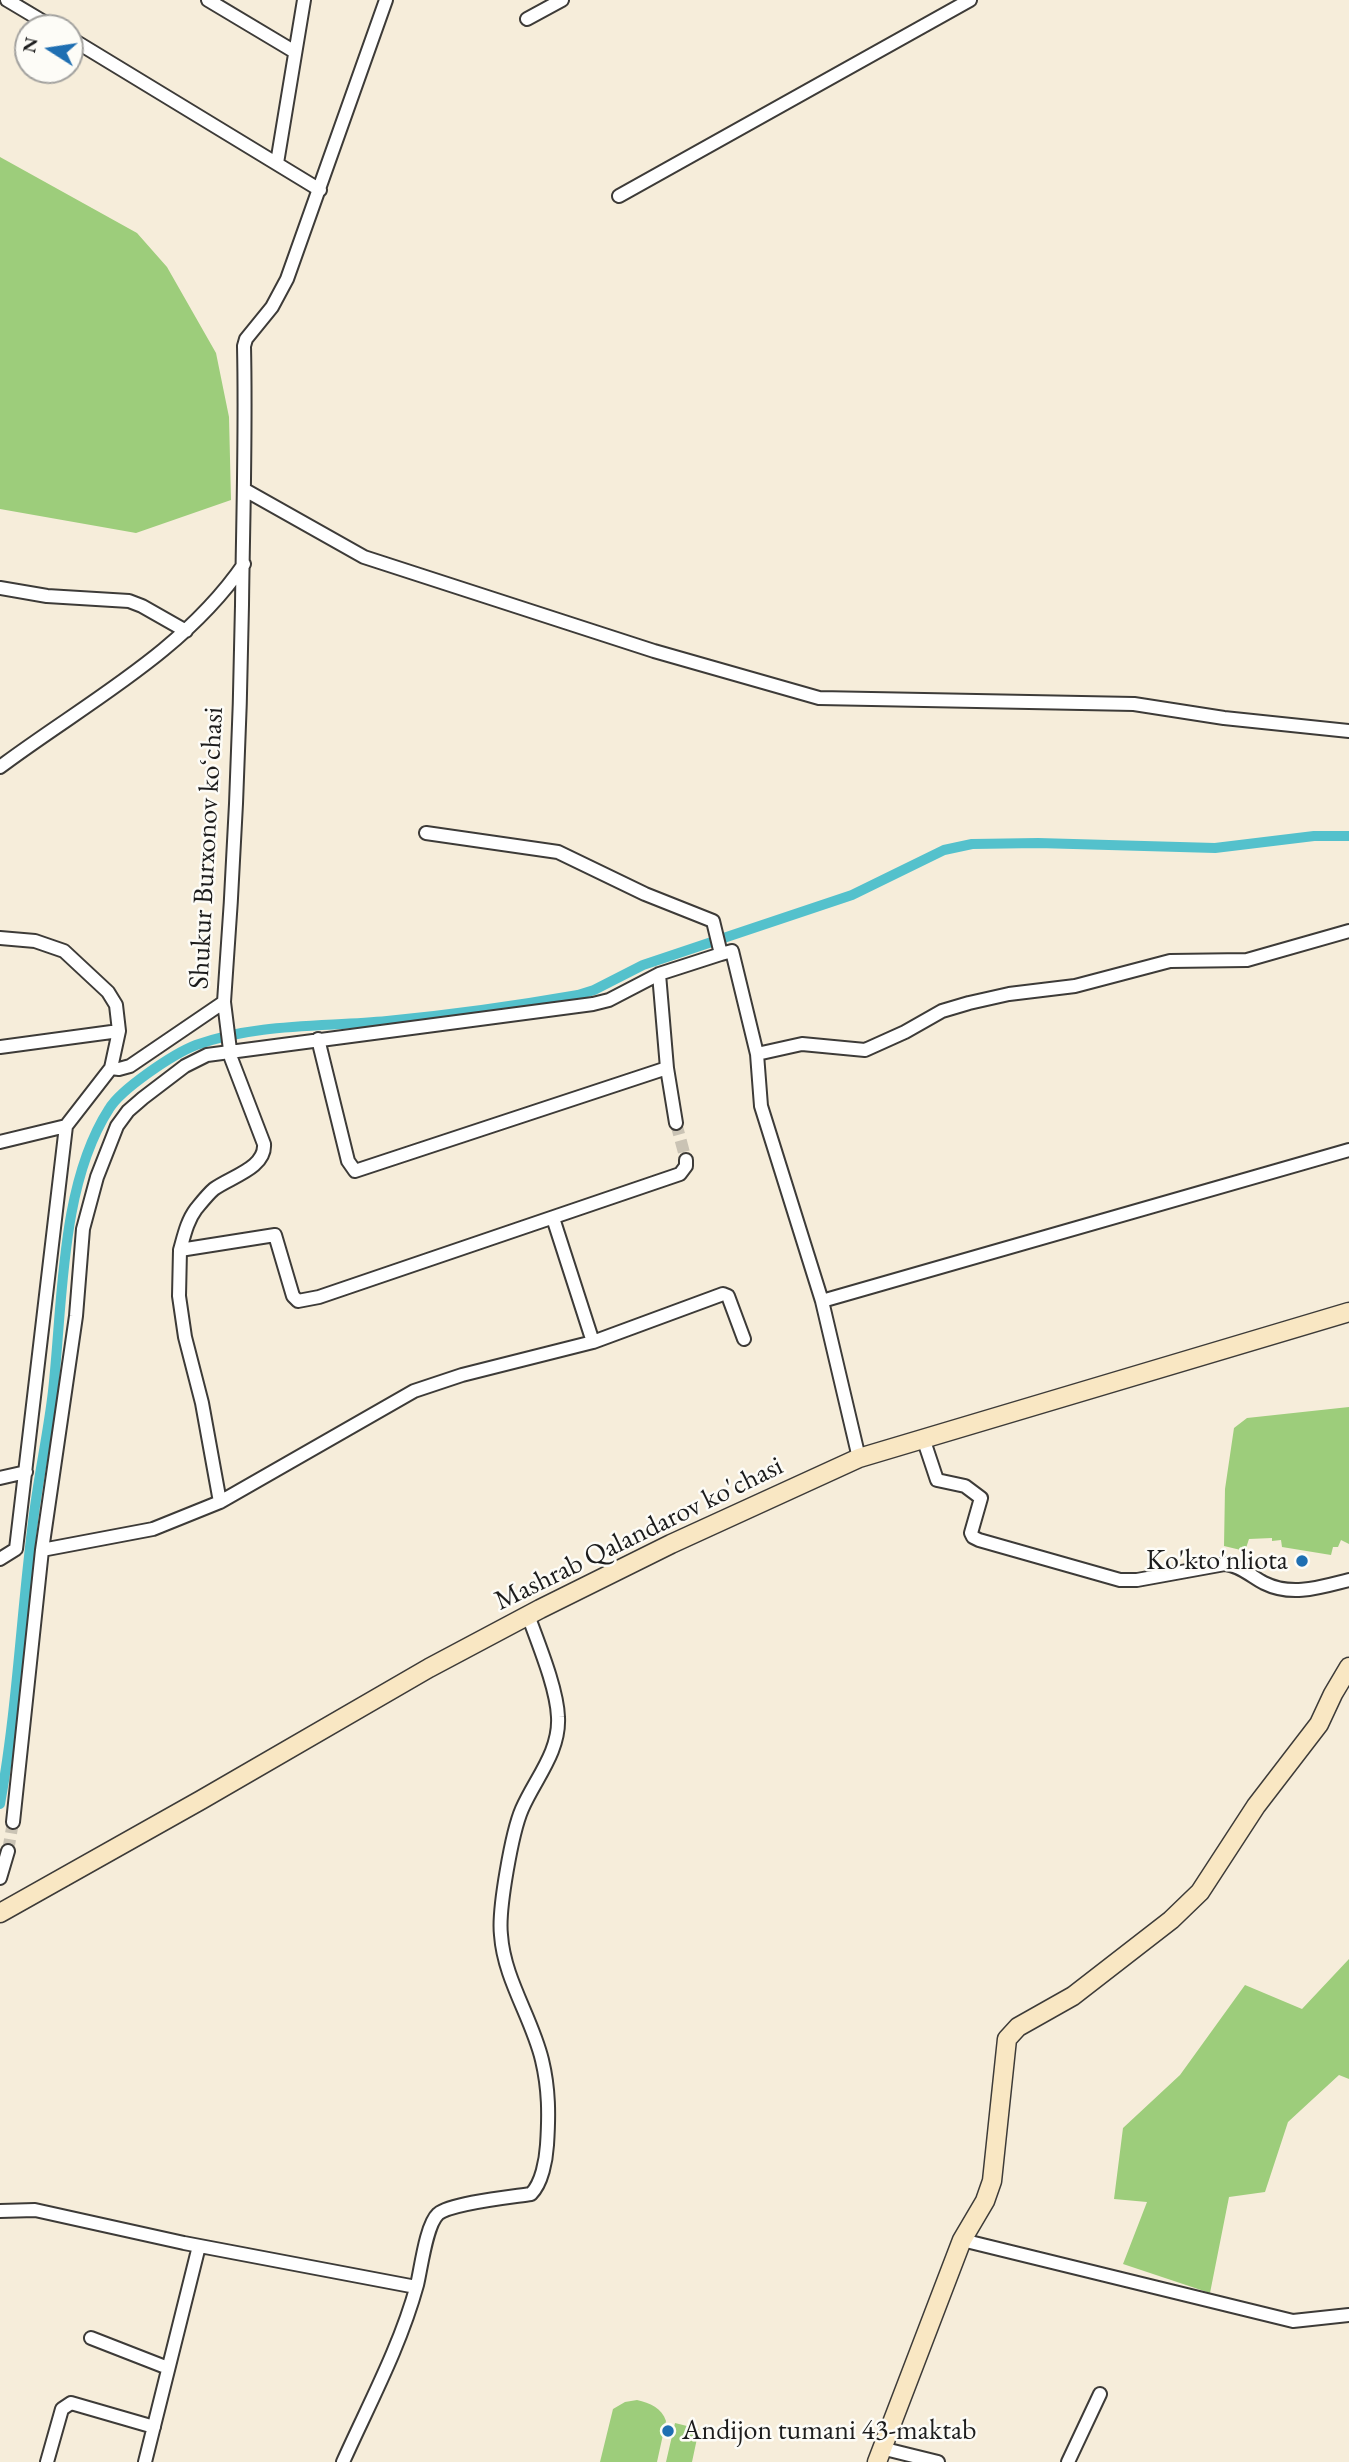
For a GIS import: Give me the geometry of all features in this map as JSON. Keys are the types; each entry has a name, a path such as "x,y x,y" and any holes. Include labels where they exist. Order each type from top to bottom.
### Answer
{"main road":[{"name":"Mashrab Qalandarov ko'chasi","path":"0,1913 429,1668 528,1615 671,1544 859,1458 1349,1312"},
{"path":"879,2455 962,2240 985,2202 992,2181 1007,2039 1018,2027 1073,1996 1171,1920 1200,1892 1256,1806 1319,1724 1349,1667"}],"street":[{"path":"7,0 30,14"},
{"path":"208,0 295,52"},
{"path":"277,163 304,0"},
{"name":"Shukur Burxonov koʻchasi","path":"111,1068 130,1066 225,1004 238,784 246,340 272,306 287,279 386,0"},
{"path":"527,19 562,0"},
{"path":"619,196 970,0"},
{"path":"84,46 320,190"},
{"path":"245,490 364,557 654,651 819,698 1135,704 1224,718 1349,732"},
{"path":"0,767 121,682 187,631 227,588 244,564"},
{"path":"0,588 47,596 129,601 187,631"},
{"path":"426,833 558,852 645,894 713,921 720,951"},
{"path":"757,1054 802,1044 865,1050 942,1011 969,1003 1009,994 1075,986 1170,961 1247,960 1349,931"},
{"path":"0,939 35,941 64,951 108,992 116,1005 119,1031 111,1068 66,1126 16,1549 0,1559"},
{"path":"13,1822 42,1550 76,1316 83,1228 97,1177 117,1126 128,1111 185,1066 207,1055 230,1046 318,1040 593,1004 609,1000 659,974 720,951 732,951 757,1054 761,1106 822,1301 859,1458"},
{"path":"659,974 667,1068 676,1122"},
{"path":"220,1502 202,1403 185,1337 179,1296 180,1250 187,1225 195,1211 214,1189 242,1173 263,1156 265,1151 230,1046 225,1004"},
{"path":"0,1047 119,1031"},
{"path":"318,1040 346,1152 352,1170 355,1171 667,1068"},
{"path":"0,1142 66,1126"},
{"path":"822,1301 1349,1150"},
{"path":"180,1250 275,1235 293,1296 302,1302 680,1174 684,1171 687,1160"},
{"path":"553,1218 593,1342"},
{"path":"42,1550 153,1529 220,1502 414,1391 462,1375 593,1342 723,1294 728,1296 744,1339"},
{"path":"923,1437 937,1480 965,1486 981,1498 971,1533 979,1540 1119,1580 1137,1580 1232,1564 1266,1584 1286,1589 1313,1589 1349,1580"},
{"path":"0,1478 26,1472"},
{"path":"343,2462 397,2345 416,2287 432,2223 438,2213 461,2205 531,2194 540,2179 546,2153 550,2104 542,2059 513,1983 501,1937 500,1919 521,1810 544,1770 556,1740 558,1716 547,1668 528,1615"},
{"path":"0,1878 8,1851"},
{"path":"0,2211 35,2210 199,2246 416,2287"},
{"path":"962,2240 1293,2321 1349,2315"},
{"path":"145,2462 199,2246"},
{"path":"91,2338 168,2368"},
{"path":"1068,2462 1100,2394"},
{"path":"47,2462 62,2409 71,2403 154,2427"},
{"path":"879,2455 937,2462"}],"green space":[{"path":"0,157 137,233 167,267 216,353 229,417 231,500 136,533 0,509"},
{"path":"1349,1407 1349,1544 1341,1540 1338,1547 1333,1547 1331,1555 1282,1547 1281,1540 1272,1541 1272,1538 1249,1539 1245,1551 1224,1546 1225,1489 1234,1428 1247,1418"},
{"path":"1349,1959 1349,2079 1339,2075 1288,2122 1265,2192 1229,2197 1210,2293 1123,2264 1147,2202 1114,2199 1123,2128 1180,2075 1245,1985 1302,2009"},
{"path":"637,2400 655,2407 666,2421 657,2462 600,2462 613,2409 625,2402"},
{"path":"675,2423 699,2429 692,2462 666,2462"}],"waterway":[{"path":"0,1804 11,1734 35,1506 53,1391 62,1283 72,1208 93,1139 109,1109 124,1092 148,1073 196,1045 242,1033 435,1016 578,995 594,990 643,965 852,895 944,850 972,844 1215,848 1314,836 1349,836"}],"tunnel":[{"path":"676,1123 686,1160"},
{"path":"8,1851 13,1822"}],"place":[{"name":"Ko'kto'nliota","path":"1302,1561"},
{"name":"Andijon tumani 43-maktab","path":"668,2431"}]}
